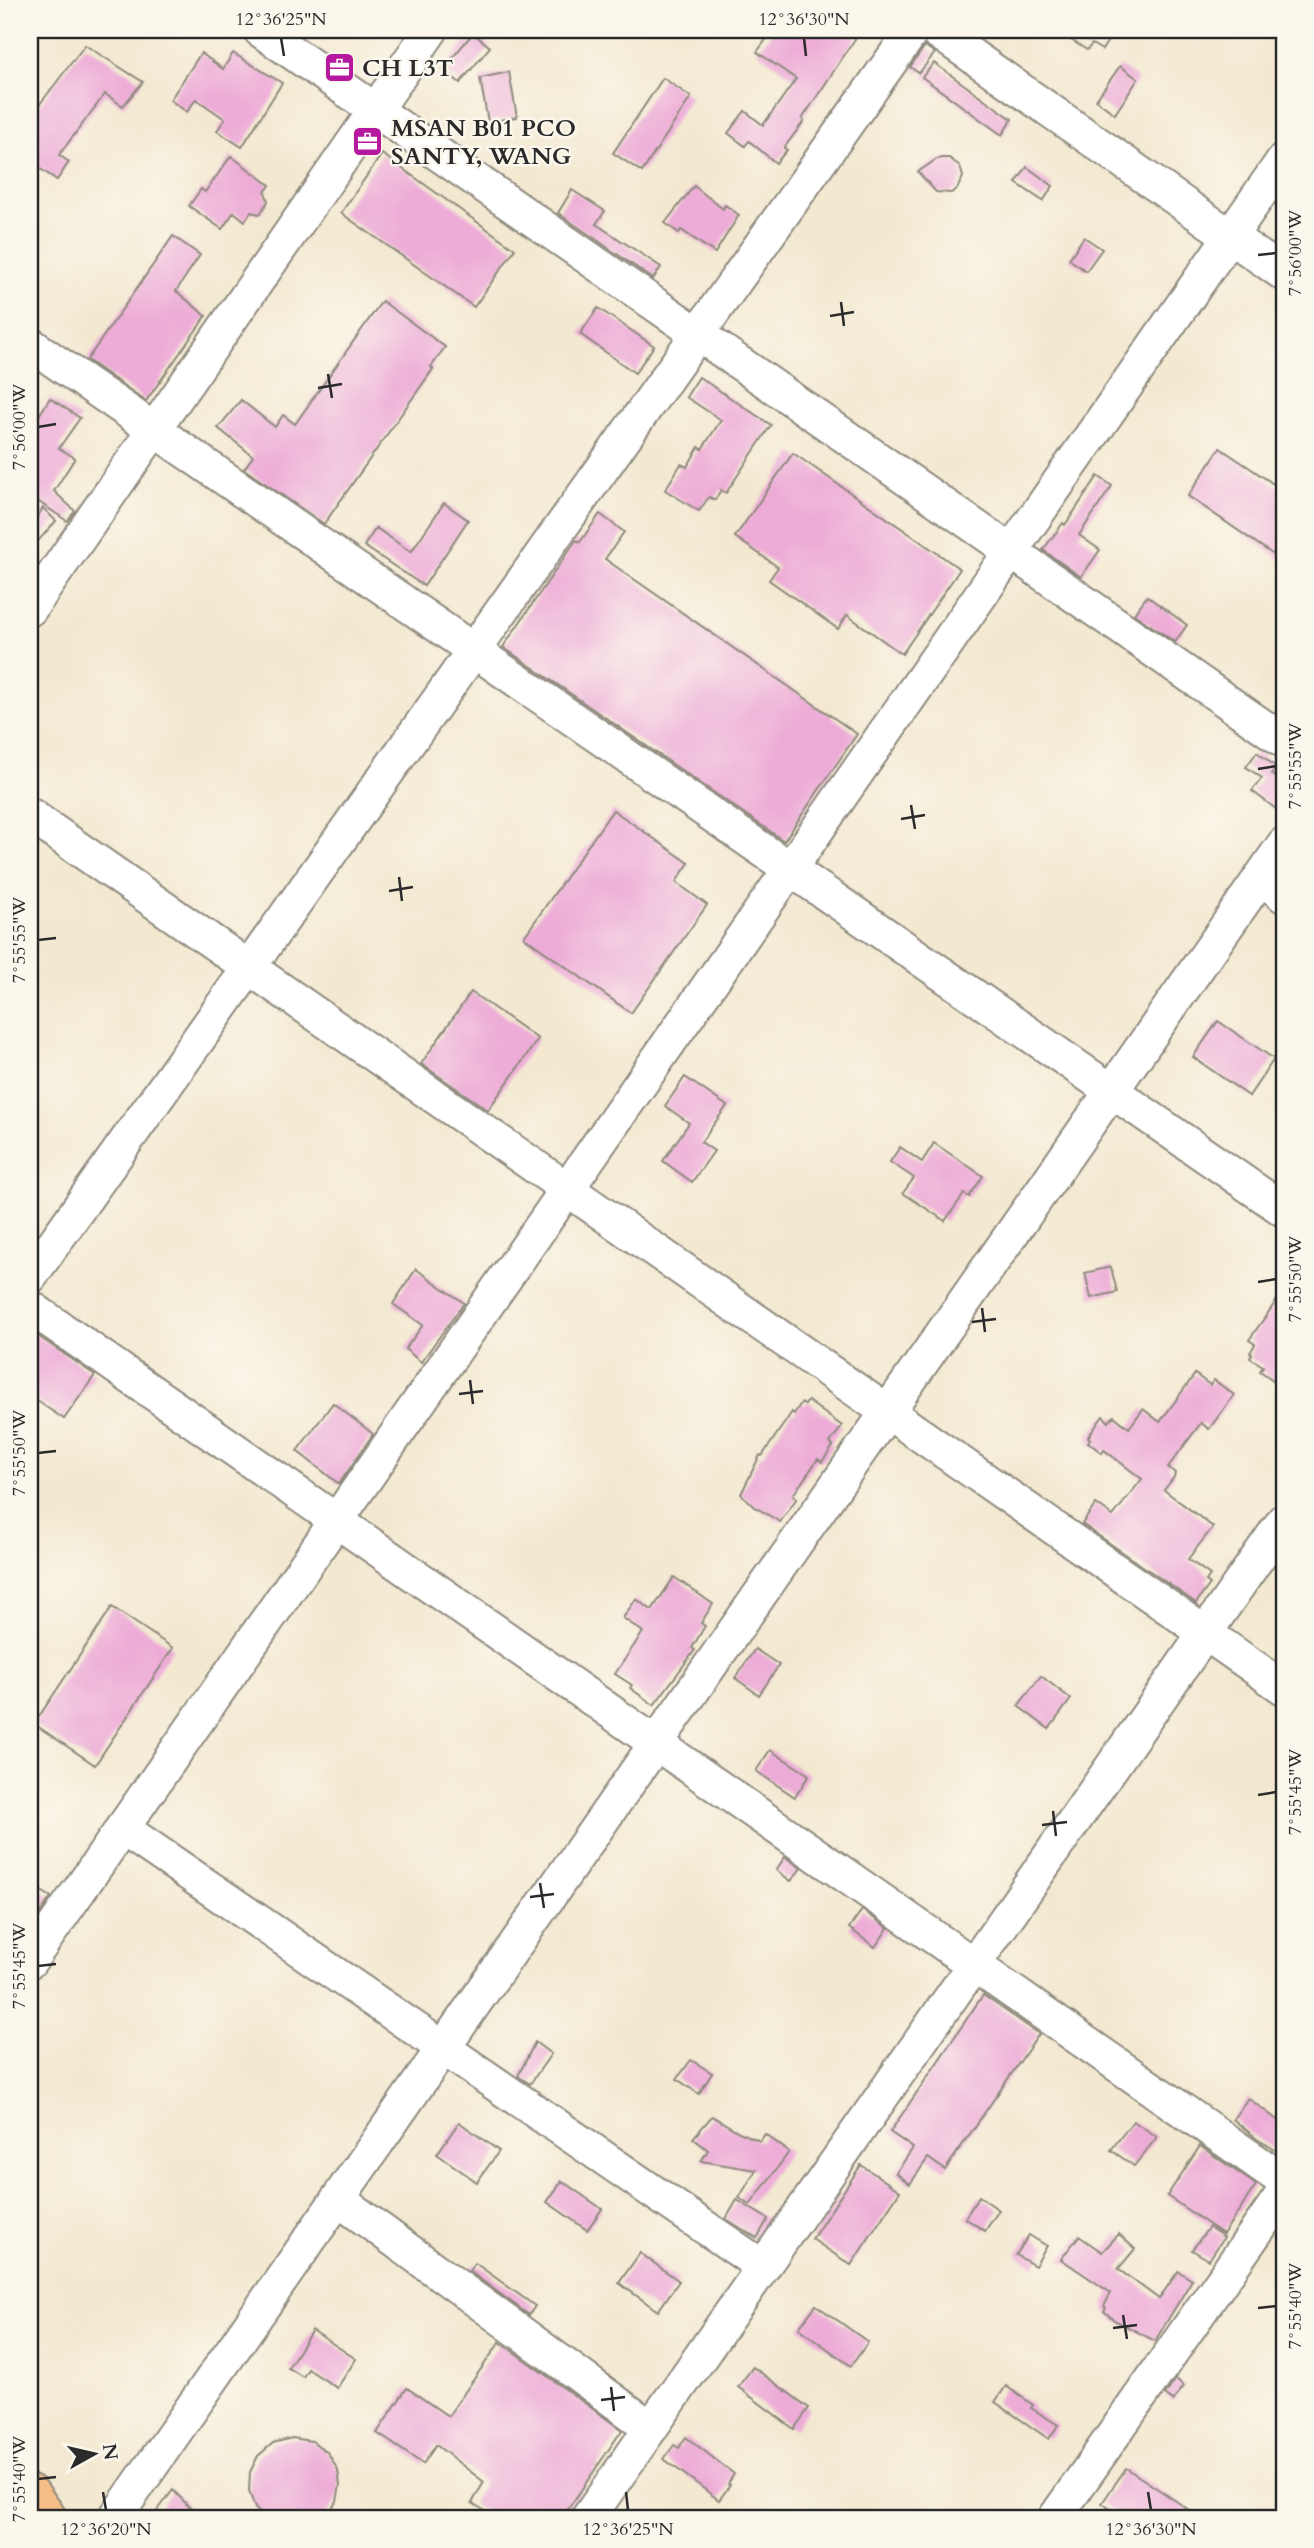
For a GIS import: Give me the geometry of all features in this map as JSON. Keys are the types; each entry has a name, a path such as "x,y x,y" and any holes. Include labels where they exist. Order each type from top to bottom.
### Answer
{"highway":[{"path":"30,2494 47,2518"}],"street":[{"path":"260,30 1284,741"},
{"path":"30,609 431,30"},
{"path":"30,1277 913,30"},
{"path":"935,30 1284,274"},
{"path":"30,1961 1284,159"},
{"path":"30,345 1284,1210"},
{"path":"30,815 1284,1688"},
{"path":"115,2518 1112,1091 1273,886 1284,844"},
{"path":"30,1307 1284,2181"},
{"path":"588,2518 1284,1520"},
{"path":"122,1828 763,2267"},
{"path":"1055,2518 1284,2192"},
{"path":"338,2199 651,2428"}],"building":[{"path":"773,30 861,30 784,148 787,150 776,163 749,141 745,146 728,133 745,111 763,125 796,79 757,52"},
{"path":"1055,30 1115,30 1102,50 1092,44 1087,50"},
{"path":"473,33 490,47 460,83 443,69"},
{"path":"85,45 143,82 123,106 105,94 59,155 69,162 57,180 30,162 30,117"},
{"path":"925,46 935,53 919,73 910,67"},
{"path":"201,53 223,69 233,53 282,83 242,147 217,131 225,119 196,99 187,112 170,100"},
{"path":"934,63 1012,119 1002,135 922,77"},
{"path":"1120,66 1138,79 1115,114 1096,100"},
{"path":"509,72 517,117 488,122 480,78"},
{"path":"663,78 691,97 642,172 613,153"},
{"path":"382,154 515,249 474,307 341,213"},
{"path":"231,156 270,185 265,192 268,201 260,214 251,212 245,221 234,212 222,229 189,206 201,189 205,192"},
{"path":"942,158 949,158 960,166 963,177 957,189 951,193 936,192 918,172"},
{"path":"1027,167 1053,186 1043,201 1016,183"},
{"path":"694,186 723,209 725,205 739,215 715,253 681,230 679,233 665,223"},
{"path":"572,190 605,211 596,224 661,267 653,279 558,213"},
{"path":"173,236 200,255 176,291 206,316 146,401 87,360"},
{"path":"1084,237 1102,249 1086,271 1069,259"},
{"path":"382,301 445,347 431,367 433,369 324,524 244,469 253,456 218,428 241,400 275,427 283,415 295,424"},
{"path":"598,308 654,346 635,373 580,334"},
{"path":"699,377 771,425 726,493 721,490 715,500 709,497 699,511 665,490 681,464 687,467 721,420 686,397"},
{"path":"50,398 80,418 59,448 75,458 54,491 75,511 67,521 30,496 30,430"},
{"path":"1220,448 1284,491 1284,562 1188,496"},
{"path":"793,453 960,569 902,654 847,615 838,629 769,580 778,567 735,537"},
{"path":"1098,476 1112,486 1079,535 1100,550 1081,577 1043,550 1063,523 1065,525"},
{"path":"444,503 468,520 424,586 364,546 376,528 411,552"},
{"path":"43,508 56,521 30,550 30,528"},
{"path":"600,514 624,532 605,559 857,734 784,841 503,647 576,540 580,542"},
{"path":"1147,596 1187,625 1175,642 1134,614"},
{"path":"1257,752 1276,767 1271,774 1284,783 1284,798 1276,809 1252,791 1262,778 1246,767"},
{"path":"613,810 689,863 676,882 707,905 631,1013 524,937"},
{"path":"471,992 538,1039 488,1110 421,1064"},
{"path":"1218,1021 1274,1059 1249,1096 1193,1057"},
{"path":"685,1077 727,1106 701,1142 714,1151 692,1182 663,1161 689,1123 665,1106"},
{"path":"934,1143 983,1176 969,1197 964,1194 945,1221 903,1193 914,1178 890,1162 900,1147 922,1162"},
{"path":"1111,1267 1117,1292 1091,1298 1085,1273"},
{"path":"416,1269 464,1303 421,1362 405,1349 423,1325 393,1304"},
{"path":"1284,1290 1284,1371 1276,1382 1260,1371 1263,1366 1250,1358 1255,1344 1249,1340"},
{"path":"32,1332 95,1375 64,1419 30,1396"},
{"path":"1195,1374 1210,1385 1214,1380 1234,1395 1209,1429 1201,1423 1168,1467 1175,1473 1164,1490 1213,1527 1188,1559 1210,1575 1206,1581 1210,1584 1196,1603 1082,1524 1096,1504 1113,1516 1142,1479 1104,1450 1102,1453 1088,1442 1088,1437 1103,1416 1109,1422 1114,1416 1129,1428 1143,1409 1160,1422"},
{"path":"808,1401 842,1426 830,1443 833,1446 822,1462 818,1459 793,1495 797,1498 780,1522 755,1507 741,1494 760,1455 762,1456 792,1412 794,1414 801,1403 805,1405"},
{"path":"333,1403 373,1434 339,1484 297,1451"},
{"path":"674,1577 713,1604 701,1623 705,1626 692,1648 695,1650 654,1705 615,1674 643,1632 623,1618 636,1599 652,1610"},
{"path":"112,1607 173,1648 95,1765 34,1724"},
{"path":"755,1649 779,1665 759,1695 735,1678"},
{"path":"1041,1676 1071,1699 1049,1729 1018,1706"},
{"path":"770,1750 809,1775 795,1797 756,1771"},
{"path":"785,1857 801,1868 791,1881 776,1870"},
{"path":"30,1884 51,1897 32,1925 30,1923"},
{"path":"862,1910 888,1928 875,1947 849,1928"},
{"path":"983,1995 1039,2034 945,2170 928,2158 910,2184 896,2173 913,2148 890,2132"},
{"path":"535,2042 551,2054 530,2084 518,2076"},
{"path":"691,2060 712,2073 699,2094 677,2079"},
{"path":"1248,2098 1284,2125 1284,2155 1257,2139 1233,2119"},
{"path":"712,2116 760,2141 765,2134 789,2152 750,2205 739,2198 756,2170 701,2161 708,2150 693,2138"},
{"path":"1133,2121 1157,2137 1134,2166 1111,2150"},
{"path":"459,2122 499,2151 477,2182 437,2154"},
{"path":"1200,2146 1256,2185 1223,2234 1167,2196"},
{"path":"861,2165 900,2191 851,2265 812,2239"},
{"path":"562,2181 602,2209 587,2230 547,2202"},
{"path":"979,2196 999,2210 985,2231 965,2218"},
{"path":"737,2200 768,2219 757,2238 726,2219"},
{"path":"1209,2227 1224,2237 1209,2260 1192,2250"},
{"path":"1119,2234 1135,2249 1118,2269 1159,2299 1178,2271 1192,2280 1155,2341 1114,2320 1104,2311 1111,2293 1061,2259 1079,2236 1102,2252"},
{"path":"1029,2235 1047,2246 1035,2266 1016,2255"},
{"path":"640,2253 679,2281 658,2311 619,2283"},
{"path":"475,2263 535,2306 529,2315 469,2271"},
{"path":"816,2305 868,2342 851,2366 799,2328"},
{"path":"312,2330 356,2359 337,2388 308,2369 303,2377 288,2368"},
{"path":"500,2342 622,2430 562,2518 497,2518 472,2503 484,2482 436,2445 423,2464 377,2433 407,2388 448,2416"},
{"path":"753,2367 809,2408 794,2429 738,2387"},
{"path":"1176,2379 1184,2386 1173,2401 1165,2395"},
{"path":"1006,2386 1033,2405 1031,2408 1058,2425 1049,2439 995,2402"},
{"path":"686,2437 734,2474 719,2500 664,2459 674,2445 679,2448"},
{"path":"292,2438 312,2441 328,2453 338,2470 340,2485 337,2501 324,2518 264,2518 255,2508 249,2491 250,2472 258,2456 273,2443"},
{"path":"1126,2468 1201,2518 1123,2518 1102,2503"},
{"path":"173,2490 200,2518 152,2518"}],"place":[{"name":"CH L3T","path":"339,68"},
{"name":"MSAN B01 PCO SANTY, WANG","path":"368,142"}]}
